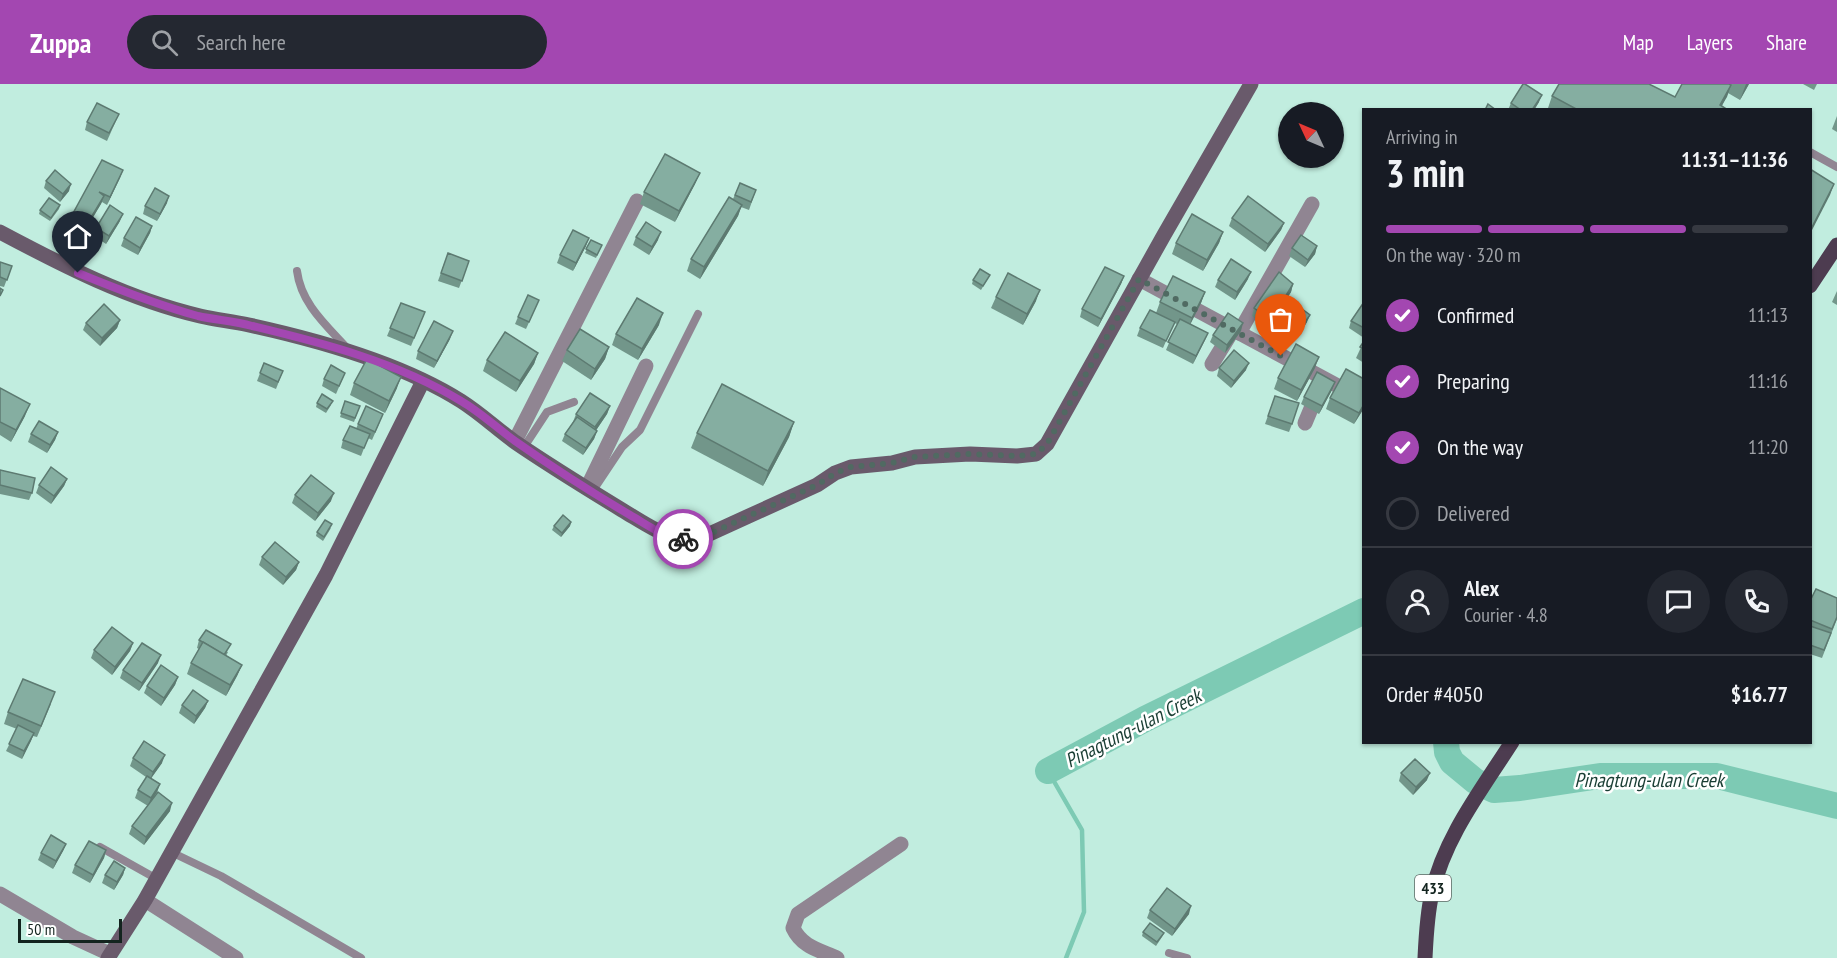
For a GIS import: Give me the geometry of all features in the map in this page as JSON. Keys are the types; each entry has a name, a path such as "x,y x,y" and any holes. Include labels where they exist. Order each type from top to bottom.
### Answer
{"main road":[{"path":"1812,282 1837,245"},
{"name":"433","path":"1425,958 1432,893 1444,856 1461,824 1511,745"}],"street":[{"path":"0,232 78,273 122,291 199,316 249,325 350,352 423,381 461,401 520,444 654,529 675,538 690,539 705,536 851,467 892,463 915,457 1036,454 1047,444 1139,279 1168,236 1251,84"},
{"path":"520,444 637,201"},
{"path":"1212,364 1236,331 1312,204"},
{"path":"1139,279 1362,399"},
{"path":"590,490 646,366"},
{"path":"1305,423 1324,378"},
{"path":"0,894 109,956 145,900 326,575 423,381"},
{"path":"837,958 807,946 798,938 793,928 798,914 901,844"},
{"path":"145,900 236,958"}],"lane":[{"path":"1812,153 1837,167"},
{"path":"297,272 299,287 306,300 350,352"},
{"path":"590,490 622,447 640,430 698,314"},
{"path":"520,444 547,412 574,402"},
{"path":"100,847 156,879"},
{"path":"171,852 221,876 361,958"},
{"path":"1169,953 1187,958"}],"building":[{"path":"1523,84 1542,95 1533,108 1518,108 1511,103"},
{"path":"1559,84 1649,84 1675,97 1682,84 1731,85 1720,105 1725,108 1574,108 1552,96"},
{"path":"97,103 119,114 109,133 87,122"},
{"path":"665,154 700,173 679,211 644,192"},
{"path":"102,160 123,170 110,197 99,192 104,196 86,226 71,217"},
{"path":"55,170 71,184 63,194 46,181"},
{"path":"1812,170 1834,184 1812,227"},
{"path":"740,183 756,190 751,202 735,195"},
{"path":"155,188 169,196 160,214 145,206"},
{"path":"1248,196 1284,223 1268,244 1232,218"},
{"path":"729,197 742,205 704,267 691,259"},
{"path":"49,198 60,205 51,218 40,210"},
{"path":"110,205 123,214 109,236 96,228"},
{"path":"1192,214 1223,232 1207,260 1176,243"},
{"path":"136,217 152,226 140,248 124,238"},
{"path":"646,222 661,232 652,247 636,237"},
{"path":"573,230 589,238 576,263 560,255"},
{"path":"1301,235 1317,246 1308,260 1292,248"},
{"path":"591,240 602,245 597,255 586,249"},
{"path":"448,253 469,261 462,281 441,273"},
{"path":"1231,259 1251,272 1237,292 1218,280"},
{"path":"0,262 12,266 7,280 0,277"},
{"path":"1105,267 1124,276 1101,319 1082,309"},
{"path":"980,269 990,275 983,286 973,280"},
{"path":"1279,272 1293,284 1271,320 1254,308"},
{"path":"1008,273 1040,290 1027,314 996,297"},
{"path":"1173,276 1205,292 1192,318 1160,302"},
{"path":"528,295 539,300 529,322 518,317"},
{"path":"637,298 663,313 642,349 616,334"},
{"path":"1290,300 1310,315 1301,328 1280,314"},
{"path":"401,303 425,312 414,338 390,328"},
{"path":"104,304 120,320 102,338 86,323"},
{"path":"1362,305 1362,327 1351,321"},
{"path":"1150,310 1175,322 1166,341 1140,328"},
{"path":"1228,313 1243,323 1227,345 1213,335"},
{"path":"1180,319 1208,333 1196,356 1168,342"},
{"path":"434,321 453,331 437,361 418,351"},
{"path":"580,329 609,347 595,369 567,350"},
{"path":"505,332 538,353 520,381 487,360"},
{"path":"1296,344 1319,357 1301,390 1278,378"},
{"path":"1234,350 1249,363 1234,381 1219,368"},
{"path":"367,359 401,377 389,401 354,383"},
{"path":"264,363 283,371 278,382 260,373"},
{"path":"331,365 345,373 339,386 324,379"},
{"path":"1346,369 1362,378 1362,408 1359,413 1330,398"},
{"path":"1317,372 1335,382 1322,406 1304,397"},
{"path":"722,384 794,422 768,471 697,433"},
{"path":"0,388 30,404 16,430 0,422"},
{"path":"590,393 610,406 595,427 576,414"},
{"path":"322,394 333,401 327,409 317,403"},
{"path":"1275,396 1299,403 1292,424 1268,416"},
{"path":"345,401 360,406 355,418 341,413"},
{"path":"366,406 383,414 375,432 358,424"},
{"path":"577,417 597,431 586,448 565,434"},
{"path":"39,421 58,432 50,445 31,434"},
{"path":"350,426 370,434 364,448 343,440"},
{"path":"51,467 67,479 54,496 39,485"},
{"path":"0,470 35,478 32,493 0,485"},
{"path":"311,475 334,493 318,513 295,495"},
{"path":"563,515 571,522 562,533 554,526"},
{"path":"325,520 332,524 324,537 317,532"},
{"path":"275,542 299,562 286,577 262,557"},
{"path":"1816,589 1837,598 1837,617 1832,629 1812,621 1812,597"},
{"path":"112,627 133,643 115,667 94,650"},
{"path":"1812,627 1831,633 1824,650 1812,646"},
{"path":"206,630 231,644 224,655 199,640"},
{"path":"203,642 242,665 230,685 191,663"},
{"path":"142,643 161,655 142,683 123,670"},
{"path":"161,665 178,677 164,698 147,686"},
{"path":"23,679 55,692 41,726 8,712"},
{"path":"193,690 208,701 196,716 182,705"},
{"path":"18,725 34,733 24,751 9,744"},
{"path":"144,741 165,755 153,772 133,758"},
{"path":"1415,759 1430,773 1416,787 1401,773"},
{"path":"147,776 160,784 151,798 138,790"},
{"path":"158,792 172,803 146,837 132,826"},
{"path":"51,835 66,844 56,861 41,853"},
{"path":"89,841 106,850 93,875 75,865"},
{"path":"114,861 125,868 117,882 105,875"},
{"path":"1167,888 1191,906 1175,929 1150,910"},
{"path":"1150,923 1164,933 1157,942 1143,932"}],"waterway":[{"name":"Pinagtung-ulan Creek","path":"1048,771 1145,719 1362,612"},
{"name":"Pinagtung-ulan Creek","path":"1446,744 1452,762 1475,781 1494,790 1600,776 1717,776 1837,806"},
{"name":"Pinagtung-ulan Creek","path":"1048,771 1082,830 1084,912 1066,958"}],"way so far":[{"path":"683,539 705,536 851,467 892,463 915,457 1036,454 1047,444 1139,279 1281,356"}],"route":[{"path":"78,273 122,291 199,316 249,325 331,346 369,358 423,381 461,401 515,441 592,492 654,529 683,539"}]}
